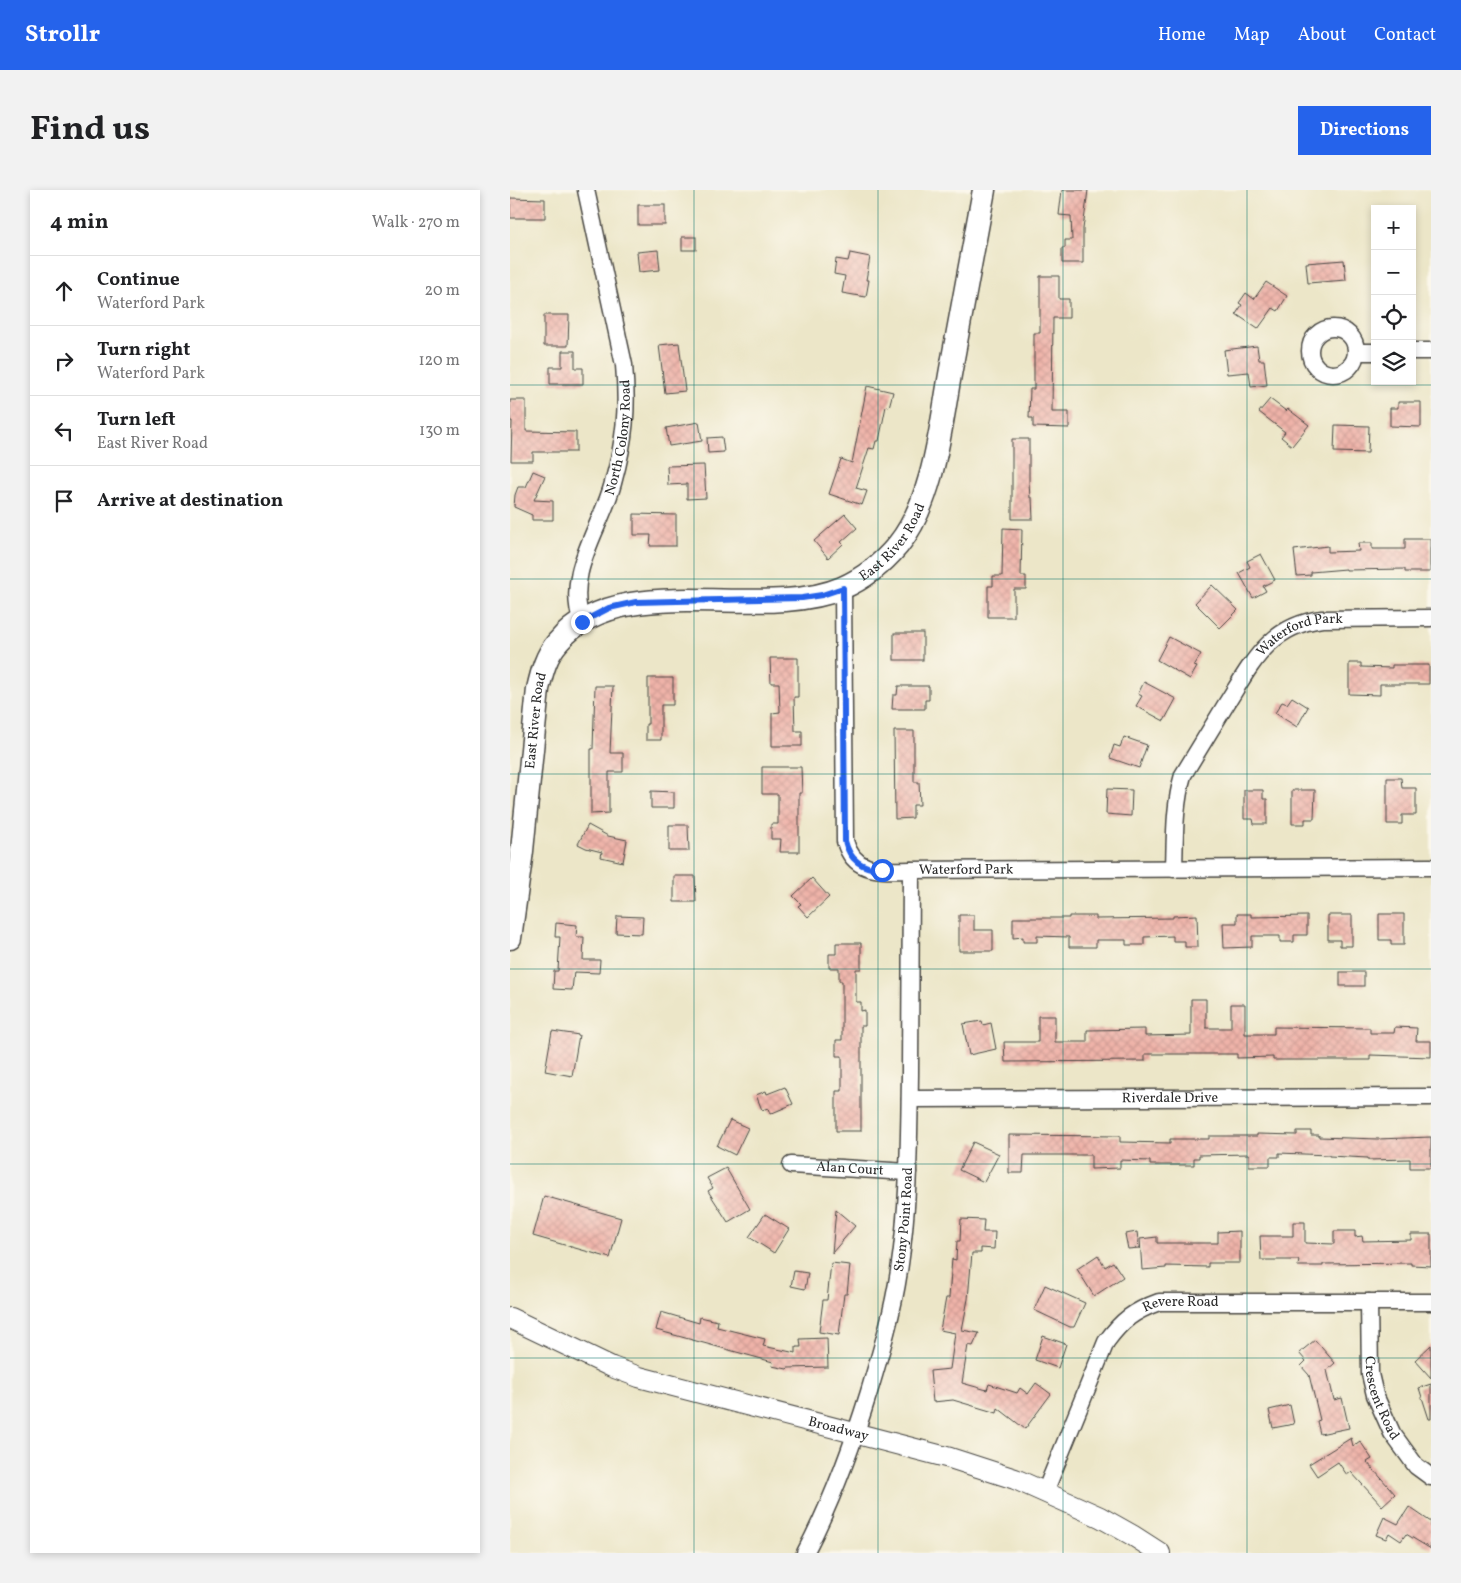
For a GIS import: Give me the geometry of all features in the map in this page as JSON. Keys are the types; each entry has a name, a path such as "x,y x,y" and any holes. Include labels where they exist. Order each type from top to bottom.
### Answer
{"main road":[{"name":"East River Road","path":"510,938 522,851 538,688 543,668 557,643 567,632 609,608 636,602 802,598 822,595 843,588 874,569 886,559 906,534 926,491 938,438 984,190"}],"street":[{"name":"North Colony Road","path":"582,622 577,606 576,585 613,486 626,424 627,394 624,365 586,190"},
{"path":"1416,351 1431,351"},
{"path":"1357,352 1371,352"},
{"name":"Waterford Park","path":"843,588 845,841 847,850 856,862 864,866 876,870 1431,867"},
{"name":"Waterford Park","path":"1174,869 1176,812 1183,775 1259,653 1281,634 1308,621 1322,619 1431,618"},
{"name":"Stony Point Road","path":"805,1553 835,1489 856,1434 878,1364 890,1318 899,1271 906,1213 908,1172 911,870"},
{"name":"Riverdale Drive","path":"910,1099 1431,1096"},
{"name":"Alan Court","path":"791,1165 908,1172"},
{"name":"Revere Road","path":"1045,1492 1106,1342 1117,1327 1129,1316 1144,1308 1159,1302 1431,1302"},
{"name":"Crescent Road","path":"1369,1302 1370,1374 1375,1395 1392,1433 1416,1466 1431,1478"},
{"name":"Broadway","path":"510,1318 612,1367 638,1377 950,1458 1015,1479 1100,1517 1160,1553"}],"building":[{"path":"1062,190 1088,190 1083,229 1083,263 1062,263 1062,248 1065,248 1065,240 1072,240 1071,216 1059,215"},
{"path":"510,198 545,199 545,218 510,218"},
{"path":"638,205 665,205 665,225 638,225"},
{"path":"682,237 696,237 696,250 682,250"},
{"path":"658,250 660,270 639,272 637,252"},
{"path":"850,253 870,257 866,280 869,280 866,297 842,293 845,276 834,274 836,259 848,261"},
{"path":"1344,260 1346,280 1308,283 1306,263"},
{"path":"1040,276 1059,276 1059,299 1069,299 1069,318 1053,318 1052,412 1069,412 1069,428 1033,427 1033,418 1029,418 1030,389 1034,389 1034,333 1040,333"},
{"path":"1266,282 1287,296 1278,311 1273,308 1258,329 1236,314 1242,305 1239,303 1246,293 1254,299"},
{"path":"544,315 569,315 568,346 544,346"},
{"path":"679,343 685,391 665,393 659,345"},
{"path":"1257,346 1259,360 1264,360 1267,385 1251,387 1249,372 1227,374 1224,350"},
{"path":"562,351 575,351 575,368 583,368 583,384 550,384 550,367 562,367"},
{"path":"867,386 893,392 889,407 886,406 879,441 876,441 874,449 869,448 856,488 867,491 862,505 829,494 841,459 852,463"},
{"path":"1270,399 1286,411 1288,409 1309,425 1292,446 1281,437 1285,432 1259,412"},
{"path":"510,400 526,400 526,431 576,432 576,452 533,452 533,461 511,461 512,421 510,421"},
{"path":"1398,402 1421,402 1421,427 1390,426 1390,408 1398,408"},
{"path":"699,422 702,441 669,446 666,428"},
{"path":"1335,425 1369,426 1368,453 1334,452"},
{"path":"722,437 724,452 708,453 707,438"},
{"path":"1012,439 1029,439 1029,482 1033,519 1012,519"},
{"path":"704,465 706,498 687,499 687,484 668,485 667,466"},
{"path":"533,471 545,476 534,500 553,501 553,520 532,520 532,515 514,507 518,487 526,487"},
{"path":"634,514 676,515 676,546 650,546 651,535 634,535"},
{"path":"845,514 857,528 841,542 843,544 828,558 814,541"},
{"path":"1003,528 1022,529 1021,576 1026,576 1026,589 1014,589 1014,617 988,617 988,586 993,586 993,576 1002,576"},
{"path":"1405,539 1430,539 1430,572 1405,572 1405,569 1346,569 1311,572 1311,575 1297,576 1294,550 1328,546 1328,552 1359,551 1358,543 1372,543 1372,549 1405,549"},
{"path":"1261,554 1275,580 1263,586 1266,591 1253,598 1239,573 1250,567 1247,561"},
{"path":"1212,585 1238,610 1220,628 1195,603"},
{"path":"894,633 923,633 923,660 894,660"},
{"path":"1169,637 1201,654 1194,666 1197,667 1190,679 1157,660"},
{"path":"770,658 798,658 798,697 794,697 795,731 802,731 802,746 772,746 772,713 780,712 779,683 771,683"},
{"path":"1349,663 1361,663 1361,667 1392,668 1392,665 1429,665 1429,684 1380,684 1380,695 1349,694"},
{"path":"648,678 673,678 673,705 661,705 661,740 646,740"},
{"path":"1144,682 1176,699 1164,721 1136,706 1142,696 1138,694"},
{"path":"595,686 613,686 610,753 623,753 623,772 609,772 609,813 591,814 591,749 593,749"},
{"path":"898,686 929,686 929,700 925,700 925,709 892,709 893,695 897,695"},
{"path":"1292,697 1308,707 1297,727 1275,713 1282,702 1287,704"},
{"path":"894,731 914,731 914,782 919,782 920,805 913,805 913,818 895,819"},
{"path":"1124,737 1147,745 1139,768 1110,758 1114,745 1120,747"},
{"path":"762,767 801,767 802,793 799,793 799,852 780,852 781,839 771,839 771,824 778,824 778,794 762,794"},
{"path":"1387,778 1401,778 1402,788 1416,788 1416,815 1402,815 1402,824 1387,824"},
{"path":"1107,789 1132,790 1131,816 1106,814"},
{"path":"1244,790 1263,790 1263,799 1267,799 1267,824 1254,824 1253,819 1244,819"},
{"path":"1292,790 1315,790 1314,819 1305,819 1305,824 1292,824"},
{"path":"651,791 674,792 674,808 651,808"},
{"path":"588,825 608,836 627,840 623,862 601,857 602,852 578,844"},
{"path":"669,825 688,825 689,851 669,851"},
{"path":"674,876 695,876 696,902 674,902"},
{"path":"812,878 829,897 808,917 798,906 801,904 793,896"},
{"path":"1237,914 1251,914 1251,917 1307,916 1307,935 1294,935 1294,942 1280,942 1280,936 1252,936 1252,947 1224,948 1223,923 1237,923"},
{"path":"1379,914 1404,914 1404,945 1391,945 1391,940 1379,940"},
{"path":"959,915 974,915 974,930 993,930 993,951 959,951"},
{"path":"1197,915 1198,947 1185,947 1185,941 1173,941 1173,936 1144,937 1144,945 1126,945 1126,940 1096,940 1096,947 1069,947 1069,937 1037,936 1037,942 1023,942 1023,937 1013,938 1013,918 1096,916 1096,919 1173,918 1173,916"},
{"path":"1328,915 1352,915 1352,946 1340,946 1340,940 1328,940"},
{"path":"617,916 643,917 642,934 616,933"},
{"path":"556,923 577,925 576,937 584,937 583,960 600,960 599,973 574,972 572,990 553,989 554,971 558,971 560,937 555,937"},
{"path":"836,943 861,943 861,969 856,969 856,1002 861,1002 861,1011 865,1010 865,1026 861,1026 861,1131 836,1131 836,1091 842,1091 842,1056 836,1056 836,1040 842,1040 842,981 839,981 839,968 829,968 829,954 836,954"},
{"path":"1340,972 1364,972 1364,986 1340,986"},
{"path":"1191,999 1206,999 1206,1028 1231,1028 1231,1004 1245,1004 1245,1034 1274,1034 1274,1027 1370,1028 1370,1033 1394,1033 1395,1027 1417,1028 1416,1041 1431,1041 1431,1057 1370,1055 1370,1060 1273,1060 1273,1057 1237,1058 1237,1054 1145,1054 1145,1061 1005,1062 1004,1042 1038,1042 1038,1016 1055,1016 1055,1042 1087,1042 1087,1030 1145,1029 1145,1036 1191,1035"},
{"path":"982,1021 983,1025 991,1023 996,1049 969,1055 963,1024"},
{"path":"552,1031 579,1035 572,1076 545,1071"},
{"path":"785,1087 793,1104 770,1114 768,1108 762,1110 756,1095 766,1091 767,1094"},
{"path":"730,1120 748,1128 735,1155 717,1146"},
{"path":"1297,1131 1311,1131 1311,1135 1319,1135 1319,1137 1378,1139 1431,1137 1431,1168 1410,1168 1410,1159 1368,1160 1368,1158 1279,1153 1279,1157 1270,1157 1270,1166 1249,1166 1249,1154 1199,1155 1199,1158 1194,1158 1194,1165 1150,1165 1150,1161 1120,1160 1120,1168 1091,1169 1091,1155 1024,1155 1023,1173 1009,1173 1009,1135 1120,1136 1120,1142 1170,1143 1170,1139 1209,1139 1209,1136 1297,1135"},
{"path":"973,1142 999,1154 984,1182 959,1170"},
{"path":"726,1168 750,1209 728,1222 708,1191 713,1188 707,1178"},
{"path":"544,1196 621,1218 610,1258 533,1236"},
{"path":"836,1210 855,1226 832,1253"},
{"path":"765,1214 789,1229 774,1253 749,1237"},
{"path":"961,1219 984,1220 983,1232 995,1232 994,1249 981,1248 981,1253 972,1253 968,1299 962,1330 979,1333 973,1346 968,1345 962,1383 987,1390 989,1384 1017,1393 1020,1388 1028,1394 1036,1383 1051,1394 1025,1429 998,1408 997,1413 953,1400 933,1402 930,1371 950,1369 955,1333 940,1330 946,1298 949,1298 952,1259 956,1260 957,1241 960,1241"},
{"path":"1293,1222 1305,1222 1305,1243 1334,1244 1334,1231 1355,1231 1355,1237 1362,1236 1363,1241 1411,1240 1411,1234 1431,1234 1431,1266 1411,1265 1411,1263 1298,1266 1299,1260 1261,1260 1260,1236 1293,1236"},
{"path":"1240,1231 1240,1263 1208,1263 1208,1267 1166,1266 1166,1268 1142,1270 1140,1239 1157,1237 1157,1243 1218,1243 1218,1232"},
{"path":"1137,1232 1139,1248 1128,1249 1125,1234"},
{"path":"1098,1255 1105,1267 1113,1262 1123,1277 1094,1296 1077,1269"},
{"path":"831,1263 850,1265 847,1294 844,1294 839,1335 819,1332 823,1300 827,1300"},
{"path":"794,1271 808,1273 805,1289 791,1286"},
{"path":"1045,1285 1085,1303 1074,1327 1070,1327 1034,1310"},
{"path":"661,1312 699,1323 700,1317 718,1321 717,1327 765,1339 763,1346 796,1353 796,1347 801,1347 800,1339 827,1338 828,1367 787,1369 772,1366 773,1362 656,1330"},
{"path":"1043,1336 1066,1344 1058,1368 1035,1360"},
{"path":"1315,1340 1335,1363 1327,1370 1334,1400 1342,1398 1349,1428 1320,1434 1317,1421 1320,1420 1309,1375 1301,1366 1306,1361 1299,1353"},
{"path":"1431,1345 1431,1378 1415,1360"},
{"path":"1431,1384 1431,1419 1429,1419 1419,1388"},
{"path":"1290,1405 1294,1424 1273,1428 1269,1410"},
{"path":"1351,1438 1353,1446 1360,1441 1372,1459 1367,1462 1395,1494 1382,1506 1351,1472 1347,1475 1338,1462 1317,1476 1309,1464"},
{"path":"1409,1507 1431,1522 1431,1549 1406,1534 1401,1541 1389,1533 1386,1539 1376,1535 1384,1517 1398,1524"}],"route":[{"path":"582,622 609,608 636,602 778,600 822,595 843,588 845,841 847,850 856,862 871,869 882,870"}]}
